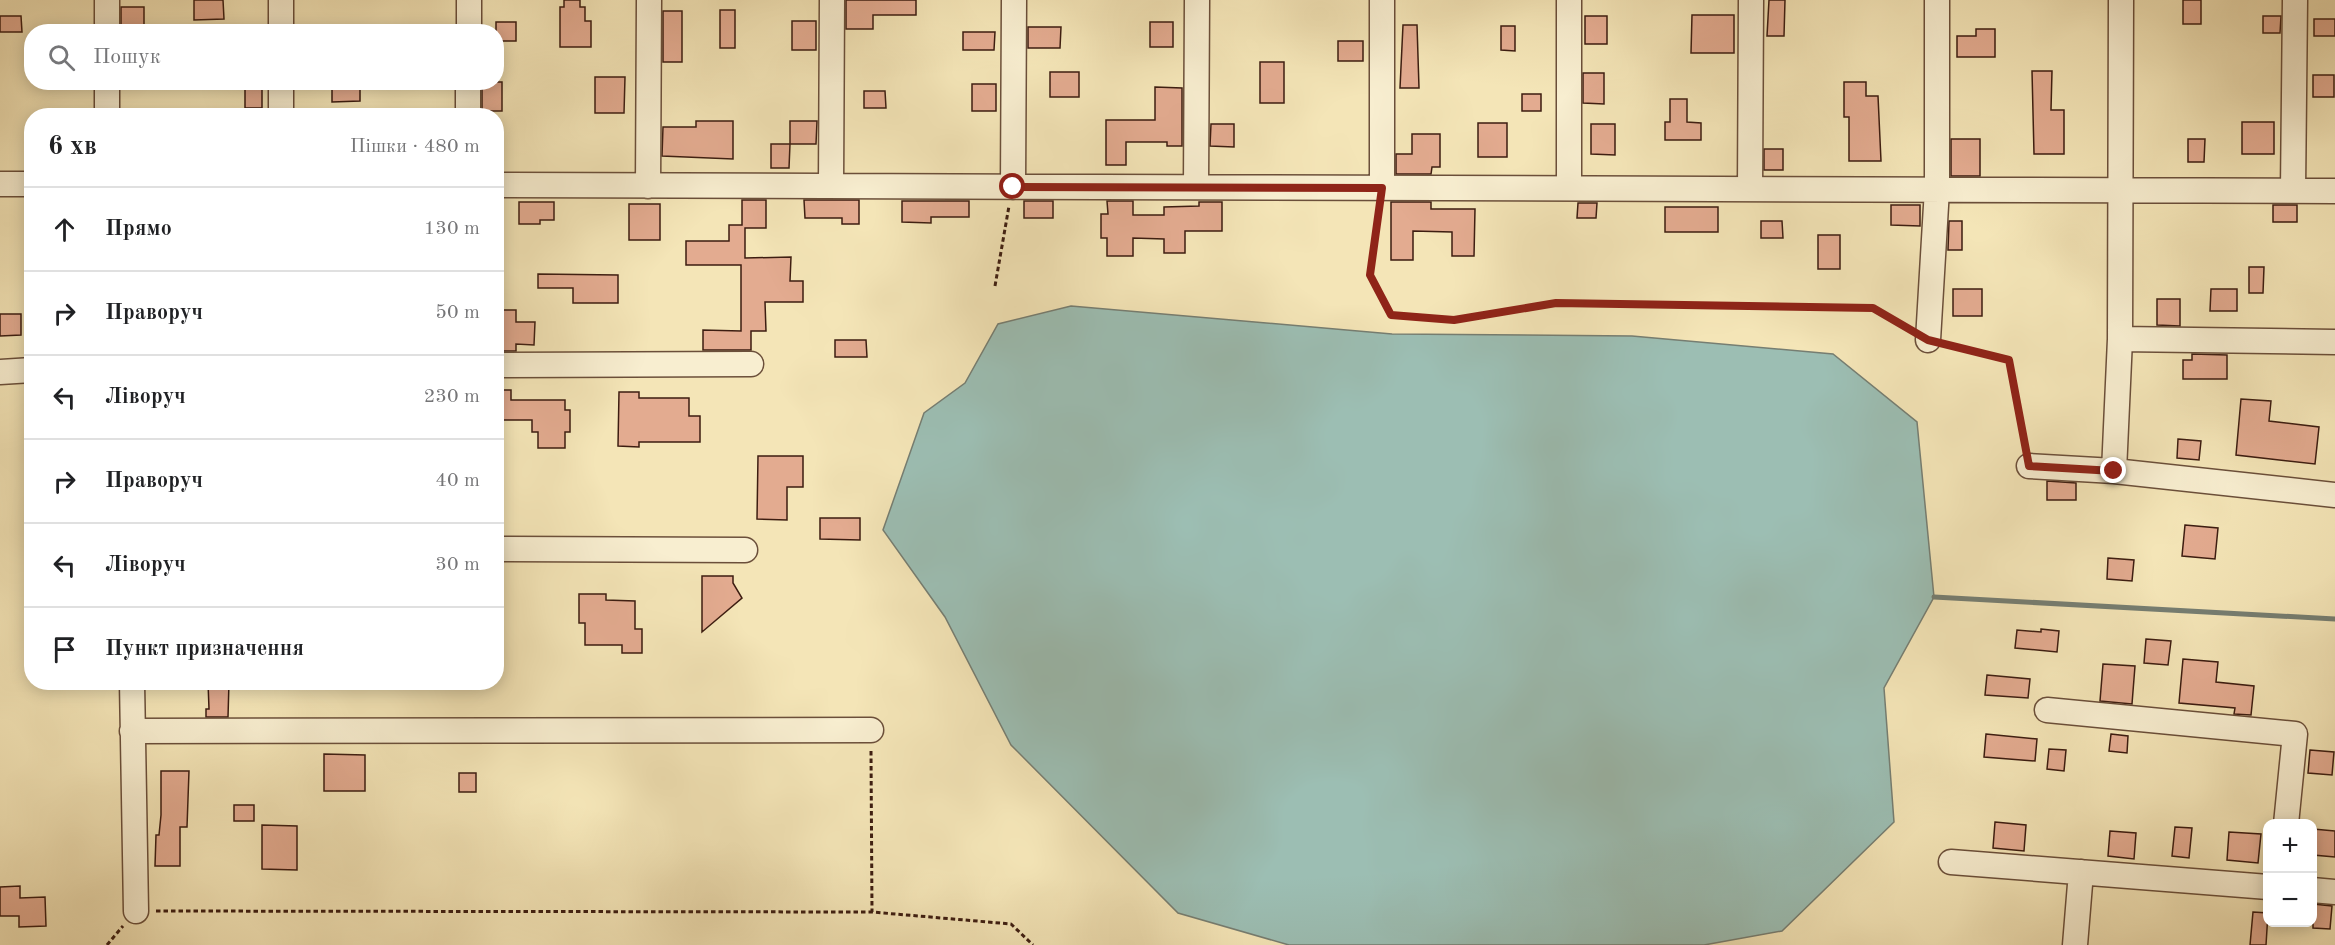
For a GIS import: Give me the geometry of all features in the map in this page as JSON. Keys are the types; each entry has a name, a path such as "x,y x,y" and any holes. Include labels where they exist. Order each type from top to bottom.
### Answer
{"street":[{"path":"107,0 107,24"},
{"path":"281,0 281,24"},
{"path":"469,0 469,24"},
{"path":"648,186 650,0"},
{"path":"831,186 832,0"},
{"path":"1013,187 1014,0"},
{"path":"1196,187 1197,0"},
{"path":"1382,0 1382,188"},
{"path":"1569,0 1569,188"},
{"path":"1750,0 1750,189"},
{"path":"1928,340 1936,189 1937,0"},
{"path":"2114,471 2120,339 2121,0"},
{"path":"2293,190 2295,0"},
{"path":"107,90 107,108"},
{"path":"281,90 281,108"},
{"path":"468,90 468,108"},
{"path":"0,184 24,184"},
{"path":"504,185 2335,191"},
{"path":"2120,339 2335,342"},
{"path":"504,364 751,364"},
{"path":"0,372 24,370"},
{"path":"2029,466 2114,471 2335,495"},
{"path":"504,549 745,550"},
{"path":"132,690 136,911"},
{"path":"2047,710 2295,734 2286,819"},
{"path":"132,731 871,730"},
{"path":"1951,862 2263,887"},
{"path":"2075,945 2081,872"},
{"path":"2317,890 2335,892"}],"path":[{"path":"995,285 1013,187"},
{"path":"1382,188 1370,275 1391,315 1454,320 1556,303 1873,308 1928,340 2009,360 2029,466"},
{"path":"871,730 872,912"},
{"path":"136,911 872,912 1011,924 1033,945"}],"water":[{"path":"1071,306 1392,334 1632,336 1833,354 1917,422 1934,597 1884,688 1894,822 1782,931 1704,945 1289,945 1178,913 1011,745 945,617 883,530 924,413 965,383 998,324"}],"building":[{"path":"194,0 223,0 224,19 194,20"},
{"path":"564,0 580,0 580,7 585,7 585,21 591,21 591,47 560,47 560,7 564,7"},
{"path":"846,0 916,0 916,15 873,15 873,29 846,29"},
{"path":"1769,0 1785,0 1784,36 1767,36"},
{"path":"2183,0 2201,0 2201,24 2183,24"},
{"path":"121,7 144,7 144,24 121,24"},
{"path":"720,10 735,10 735,48 720,48"},
{"path":"663,11 682,11 682,62 663,62"},
{"path":"1692,15 1734,15 1734,53 1691,53"},
{"path":"0,16 21,16 22,32 0,32"},
{"path":"1585,16 1607,16 1607,44 1585,44"},
{"path":"2263,16 2281,16 2280,33 2263,33"},
{"path":"2314,19 2335,19 2335,36 2314,36"},
{"path":"792,21 816,21 816,50 792,50"},
{"path":"496,22 516,22 516,41 504,41 504,24 496,24"},
{"path":"1150,22 1173,22 1173,47 1150,47"},
{"path":"1403,25 1417,25 1419,88 1400,88"},
{"path":"1501,26 1515,26 1515,51 1501,50"},
{"path":"1028,27 1061,27 1060,48 1028,48"},
{"path":"1976,29 1995,29 1995,57 1957,57 1957,36 1976,36"},
{"path":"963,32 995,32 994,50 963,50"},
{"path":"1338,41 1363,41 1363,61 1338,61"},
{"path":"1260,62 1284,62 1284,103 1260,103"},
{"path":"2032,71 2052,71 2051,110 2064,110 2064,154 2034,154"},
{"path":"1050,72 1079,72 1079,97 1050,97"},
{"path":"1583,73 1604,73 1604,104 1583,103"},
{"path":"2313,75 2334,75 2334,97 2313,97"},
{"path":"595,77 625,77 624,113 595,113"},
{"path":"1844,82 1866,82 1866,96 1878,96 1881,161 1849,161 1849,117 1844,117"},
{"path":"972,84 996,84 996,111 972,111"},
{"path":"1155,87 1182,88 1182,146 1167,146 1167,142 1126,142 1126,165 1106,165 1106,120 1155,120"},
{"path":"245,90 262,90 262,108 245,108"},
{"path":"332,90 360,90 360,101 332,102"},
{"path":"482,90 502,90 502,108 482,108"},
{"path":"864,91 885,91 886,108 864,108"},
{"path":"1522,94 1541,94 1541,111 1522,111"},
{"path":"1670,99 1687,99 1687,122 1701,123 1701,140 1665,140 1665,122 1670,122"},
{"path":"696,121 733,121 733,159 662,156 663,127 696,127"},
{"path":"790,121 817,121 816,144 790,144"},
{"path":"2242,122 2274,122 2274,154 2242,154"},
{"path":"1478,123 1507,123 1507,157 1478,157"},
{"path":"1211,124 1234,124 1234,147 1210,146"},
{"path":"1591,124 1615,124 1615,155 1591,154"},
{"path":"1412,134 1440,134 1440,167 1432,167 1431,174 1396,174 1396,154 1412,154"},
{"path":"1951,139 1980,139 1980,176 1951,176"},
{"path":"2188,139 2205,139 2204,162 2188,162"},
{"path":"771,144 790,144 789,168 771,168"},
{"path":"1764,149 1783,149 1783,170 1764,170"},
{"path":"742,200 766,200 766,228 745,228 745,258 791,257 790,281 803,281 803,302 765,302 766,331 751,331 751,350 703,350 703,330 741,331 741,265 686,265 686,241 729,241 729,225 742,225"},
{"path":"804,200 859,200 859,224 842,224 842,218 805,218"},
{"path":"902,201 969,201 969,217 931,217 931,223 902,222"},
{"path":"1024,201 1053,201 1053,218 1024,218"},
{"path":"1107,201 1133,201 1133,215 1164,215 1164,207 1199,206 1199,202 1222,202 1222,231 1185,231 1185,253 1164,253 1164,239 1133,238 1133,256 1107,256 1107,238 1101,238 1101,214 1108,214"},
{"path":"519,202 554,202 554,220 540,220 540,224 519,224"},
{"path":"1391,202 1431,202 1431,209 1475,209 1474,256 1452,256 1452,232 1413,231 1413,260 1391,260"},
{"path":"1578,203 1597,203 1596,218 1577,218"},
{"path":"629,204 660,204 660,240 629,240"},
{"path":"1891,205 1920,205 1920,226 1891,225"},
{"path":"2273,205 2297,205 2297,222 2273,222"},
{"path":"1665,207 1718,207 1718,232 1665,232"},
{"path":"1761,221 1782,221 1783,238 1761,238"},
{"path":"1949,221 1962,221 1962,250 1948,250"},
{"path":"1818,235 1840,235 1840,269 1818,269"},
{"path":"2249,267 2264,267 2263,293 2249,293"},
{"path":"538,274 618,275 618,303 573,303 573,288 538,288"},
{"path":"1953,289 1982,289 1982,316 1953,316"},
{"path":"2211,289 2237,289 2237,311 2210,311"},
{"path":"2157,299 2180,299 2180,326 2157,325"},
{"path":"504,310 516,310 516,322 535,322 534,345 516,344 516,351 504,351"},
{"path":"0,314 21,314 21,335 0,336"},
{"path":"835,340 866,340 867,357 835,357"},
{"path":"2192,354 2227,355 2227,379 2183,379 2183,360 2192,360"},
{"path":"504,390 511,390 511,400 565,400 565,410 570,410 570,432 565,432 565,448 538,448 538,432 532,432 532,420 504,420"},
{"path":"619,392 639,392 639,398 689,398 689,416 700,416 700,442 639,442 639,447 618,446"},
{"path":"2241,399 2271,401 2269,421 2319,427 2315,464 2236,455"},
{"path":"2178,439 2201,441 2199,460 2177,458"},
{"path":"758,456 803,456 803,487 787,487 787,520 757,519"},
{"path":"2047,481 2076,483 2076,500 2047,500"},
{"path":"820,518 860,518 860,540 820,539"},
{"path":"2185,525 2218,528 2215,559 2182,556"},
{"path":"2108,558 2134,560 2132,581 2107,579"},
{"path":"702,576 733,576 733,583 742,598 702,632"},
{"path":"579,594 606,594 606,600 635,601 635,629 642,629 642,653 622,653 622,645 585,645 585,623 579,623"},
{"path":"2041,629 2059,631 2057,652 2015,648 2017,630 2041,632"},
{"path":"2146,639 2171,641 2168,665 2144,663"},
{"path":"2183,659 2218,662 2216,682 2254,686 2251,715 2234,714 2235,708 2179,703"},
{"path":"2103,664 2135,666 2132,704 2100,701"},
{"path":"1987,675 2030,679 2028,698 1985,695"},
{"path":"208,690 229,690 228,717 206,717 206,709 209,709"},
{"path":"1986,734 2037,739 2035,761 1984,757"},
{"path":"2111,734 2128,736 2127,753 2109,751"},
{"path":"2049,749 2066,750 2064,771 2047,769"},
{"path":"2310,750 2334,752 2332,775 2308,773"},
{"path":"324,754 365,755 365,791 324,791"},
{"path":"161,771 189,771 187,827 180,827 180,866 155,866 156,835 159,835 161,815"},
{"path":"459,773 476,773 476,792 459,792"},
{"path":"234,805 254,805 254,821 234,821"},
{"path":"1995,822 2026,825 2024,851 1993,848"},
{"path":"262,825 297,826 297,870 262,869"},
{"path":"2175,827 2192,828 2189,858 2172,856"},
{"path":"2317,829 2335,831 2335,857 2317,855"},
{"path":"2110,831 2136,833 2134,859 2108,856"},
{"path":"2229,832 2261,834 2258,863 2227,860"},
{"path":"20,886 20,898 45,897 46,926 19,927 19,916 0,916 0,887"},
{"path":"2317,904 2332,906 2330,929 2313,928 2317,927"},
{"path":"2253,912 2263,913 2263,927 2267,927 2266,945 2250,945"}],"waterway":[{"path":"1934,597 2335,619"}],"route":[{"path":"1013,187 1382,188 1370,275 1391,315 1454,320 1556,303 1873,308 1928,340 2009,360 2029,466 2114,471"}]}
